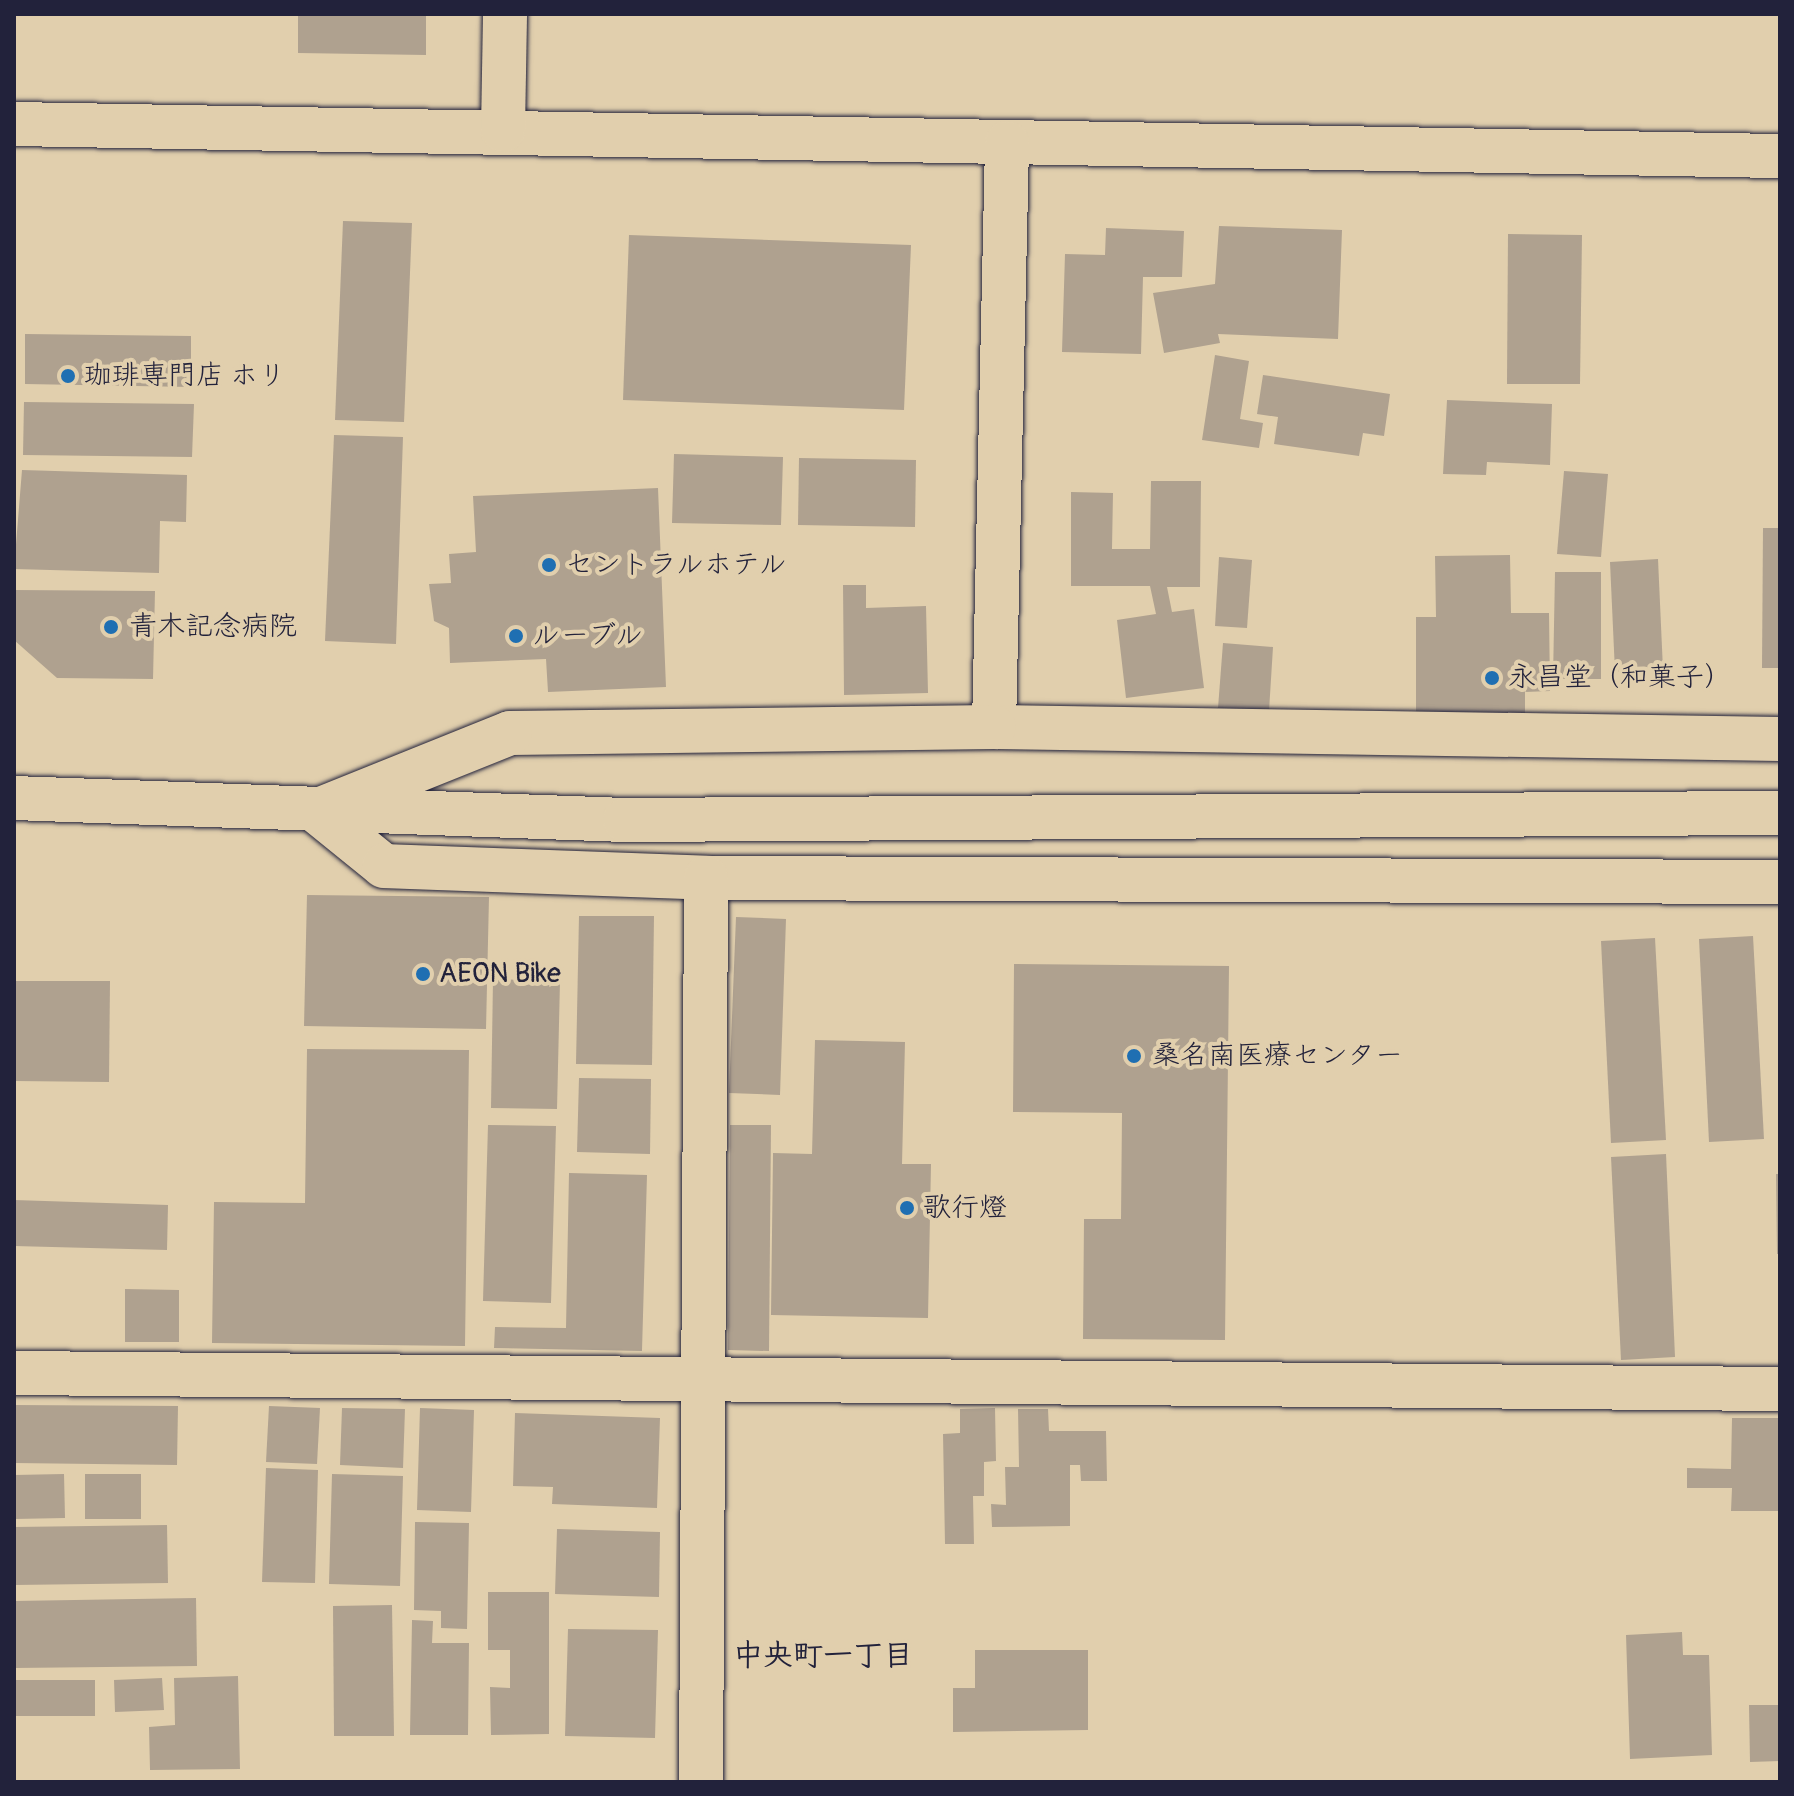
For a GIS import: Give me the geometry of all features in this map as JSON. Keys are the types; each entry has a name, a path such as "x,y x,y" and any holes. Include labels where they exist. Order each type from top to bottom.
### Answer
{"street":[{"path":"503,130 505,14"},
{"path":"14,124 503,130 1007,143 1780,156"},
{"path":"994,727 1007,143"},
{"path":"316,811 510,733 994,727 1780,739"},
{"path":"14,798 625,820 1780,813"},
{"path":"316,811 384,866 706,878 1780,882"},
{"path":"701,1782 706,878"},
{"path":"14,1373 1780,1389"},
{"path":"691,1782 726,1782"}],"building":[{"path":"298,14 426,14 426,55 298,53"},
{"path":"343,221 412,223 404,422 335,420"},
{"path":"1219,226 1342,230 1338,339 1218,334 1220,343 1164,353 1153,293 1215,284"},
{"path":"1106,228 1184,231 1182,277 1143,277 1141,354 1062,352 1065,254 1105,255"},
{"path":"1508,234 1582,235 1580,384 1507,384"},
{"path":"629,235 911,245 904,410 623,400"},
{"path":"25,334 191,336 191,387 25,384"},
{"path":"1215,355 1249,361 1240,419 1263,423 1259,448 1202,440"},
{"path":"1263,375 1390,394 1384,436 1363,433 1359,456 1274,444 1278,417 1257,414"},
{"path":"1447,400 1552,404 1550,465 1487,462 1486,475 1443,474"},
{"path":"24,402 194,404 192,457 23,455"},
{"path":"334,435 403,437 396,644 325,641"},
{"path":"674,454 783,457 781,525 672,523"},
{"path":"799,458 916,460 915,527 798,525"},
{"path":"22,470 187,475 186,522 160,521 159,573 14,569"},
{"path":"1564,471 1608,474 1601,557 1557,554"},
{"path":"1151,481 1201,481 1200,587 1167,587 1172,612 1194,609 1204,688 1126,698 1117,620 1156,614 1150,586 1071,586 1071,492 1113,493 1112,549 1150,549"},
{"path":"658,488 666,687 548,692 546,659 450,663 449,628 434,621 429,584 451,583 449,554 476,552 473,496"},
{"path":"1763,528 1780,528 1780,668 1762,668"},
{"path":"1510,555 1511,613 1549,613 1550,691 1525,692 1525,720 1416,722 1416,617 1436,617 1435,556"},
{"path":"1219,557 1252,560 1247,628 1215,626"},
{"path":"1658,559 1663,670 1615,672 1610,562"},
{"path":"1555,572 1601,572 1601,679 1553,679"},
{"path":"843,585 866,585 866,608 926,606 928,693 844,695"},
{"path":"14,590 155,591 153,679 57,678 14,640"},
{"path":"1223,643 1273,647 1269,711 1218,708"},
{"path":"307,895 489,897 486,1029 304,1026"},
{"path":"579,916 654,916 652,1065 576,1064"},
{"path":"736,917 786,919 780,1095 729,1093"},
{"path":"1753,936 1764,1139 1709,1142 1699,939"},
{"path":"1655,938 1666,1140 1611,1143 1601,941"},
{"path":"1014,964 1229,966 1225,1340 1083,1339 1084,1219 1121,1219 1122,1113 1013,1112"},
{"path":"493,979 560,981 557,1109 491,1108"},
{"path":"14,981 110,981 109,1082 14,1081"},
{"path":"815,1040 905,1042 902,1164 931,1164 928,1318 771,1315 773,1153 812,1154"},
{"path":"307,1049 469,1050 465,1346 212,1343 214,1202 305,1203"},
{"path":"579,1078 651,1079 650,1154 577,1152"},
{"path":"488,1125 556,1126 551,1303 483,1301"},
{"path":"730,1125 771,1125 769,1351 728,1350"},
{"path":"1666,1154 1675,1357 1621,1360 1611,1157"},
{"path":"569,1173 647,1175 642,1351 494,1348 495,1327 566,1328"},
{"path":"1776,1174 1780,1174 1780,1254 1777,1254"},
{"path":"14,1200 168,1205 167,1250 14,1246"},
{"path":"125,1289 179,1290 179,1342 125,1342"},
{"path":"14,1405 178,1406 177,1465 14,1463"},
{"path":"269,1406 320,1408 317,1464 266,1462"},
{"path":"342,1408 405,1409 403,1468 340,1465"},
{"path":"420,1408 474,1410 471,1512 417,1510"},
{"path":"995,1408 996,1461 984,1462 984,1496 973,1496 974,1544 945,1544 943,1434 960,1433 960,1409"},
{"path":"1018,1409 1048,1409 1049,1431 1106,1431 1107,1481 1081,1481 1080,1465 1070,1465 1070,1526 992,1527 991,1504 1006,1505 1005,1467 1019,1467"},
{"path":"515,1413 660,1418 657,1508 552,1504 553,1487 513,1486"},
{"path":"1732,1418 1780,1418 1780,1511 1731,1511 1732,1488 1687,1488 1687,1468 1731,1469"},
{"path":"266,1468 318,1470 315,1583 262,1582"},
{"path":"64,1474 65,1518 14,1519 14,1475"},
{"path":"85,1474 141,1474 141,1519 85,1519"},
{"path":"332,1474 403,1476 400,1586 329,1584"},
{"path":"415,1522 469,1523 467,1629 441,1628 441,1611 414,1610"},
{"path":"167,1525 168,1583 14,1585 14,1527"},
{"path":"557,1529 660,1532 659,1597 555,1594"},
{"path":"488,1592 549,1592 549,1734 491,1735 490,1687 510,1688 510,1650 488,1650"},
{"path":"196,1598 197,1666 14,1668 14,1601"},
{"path":"392,1605 394,1736 334,1736 333,1606"},
{"path":"412,1620 433,1621 432,1643 469,1643 468,1735 410,1735"},
{"path":"568,1629 658,1630 655,1738 565,1736"},
{"path":"1682,1632 1683,1655 1709,1655 1712,1755 1630,1759 1626,1635"},
{"path":"975,1650 1088,1650 1088,1730 953,1732 953,1688 975,1688"},
{"path":"238,1676 240,1769 150,1770 149,1727 175,1725 174,1678"},
{"path":"162,1678 164,1710 115,1712 114,1680"},
{"path":"14,1680 95,1680 95,1716 14,1716"},
{"path":"1749,1705 1780,1705 1780,1761 1750,1762"}],"place":[{"name":"珈琲専門店 ホリ","path":"68,376"},
{"name":"セントラルホテル","path":"549,565"},
{"name":"青木記念病院","path":"111,627"},
{"name":"ルーブル","path":"516,636"},
{"name":"永昌堂（和菓子）","path":"1492,678"},
{"name":"AEON Bike","path":"423,974"},
{"name":"桑名南医療センター","path":"1134,1056"},
{"name":"歌行燈","path":"907,1208"}],"district":[{"name":"中央町一丁目","path":"823,1656"}]}
